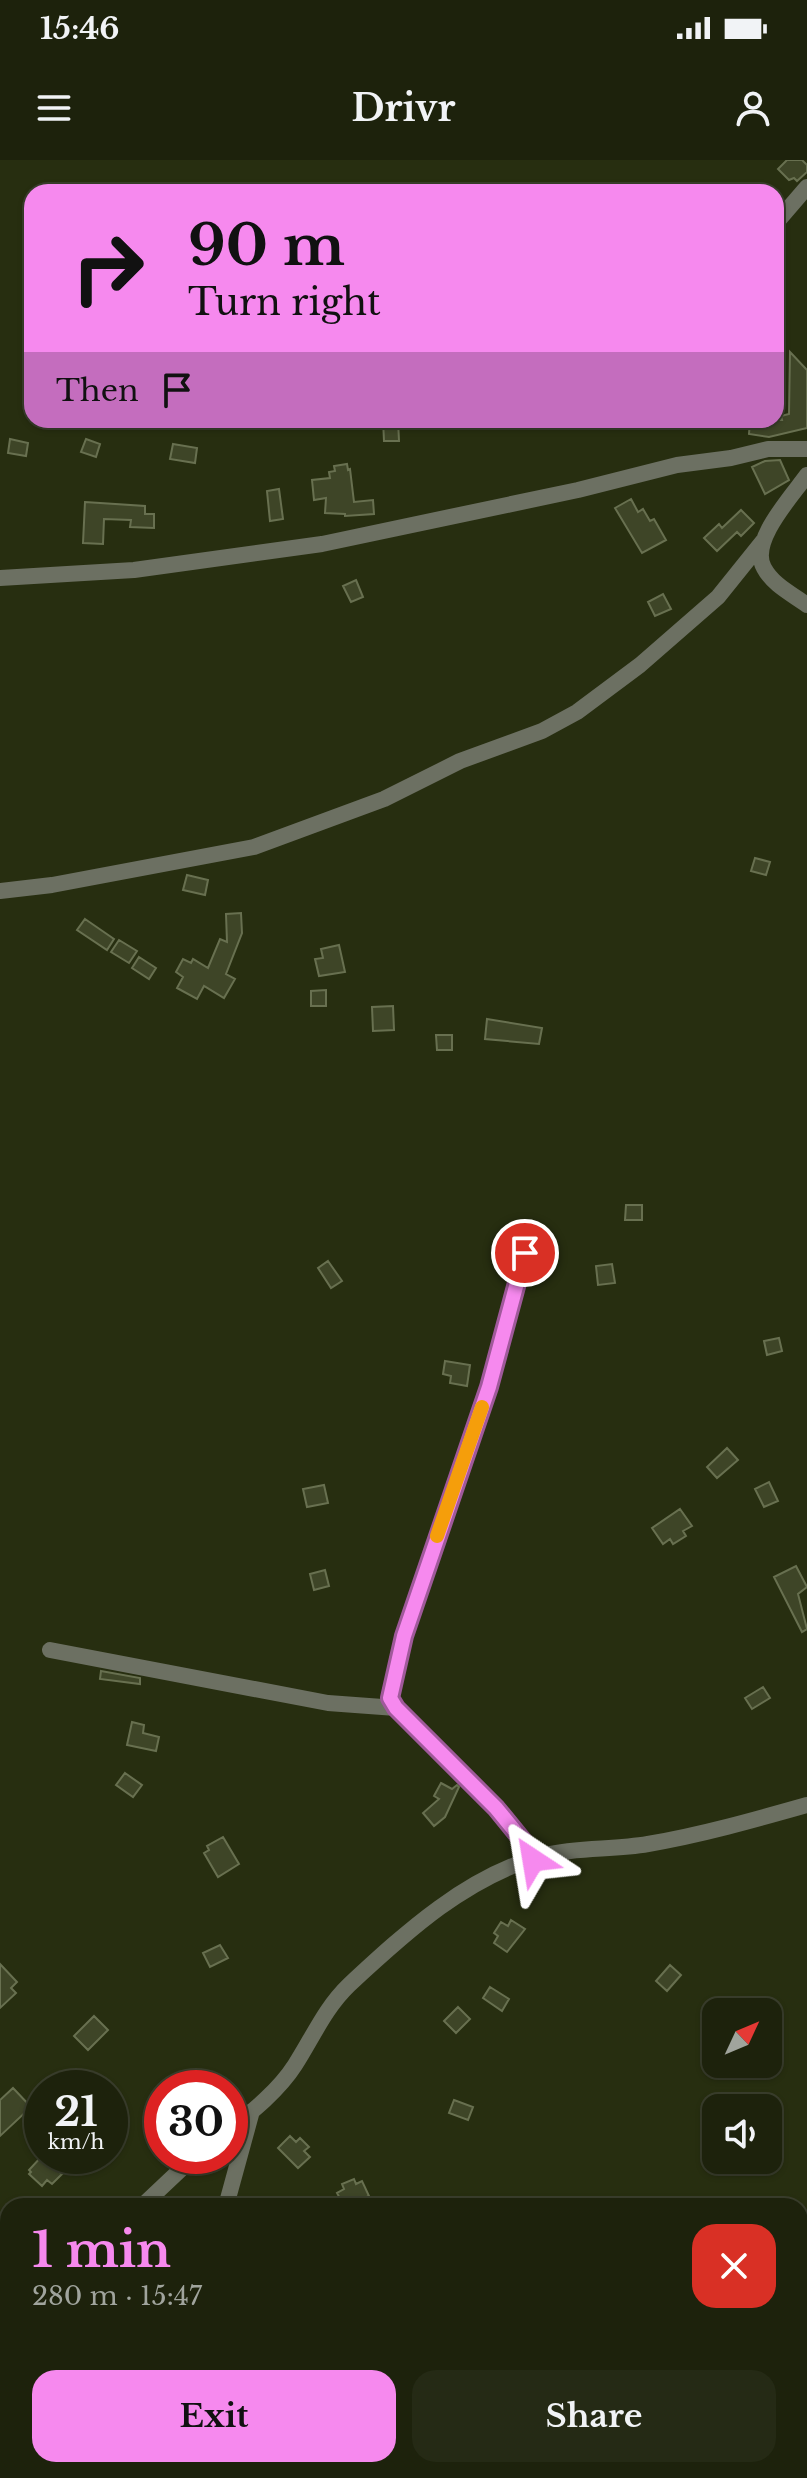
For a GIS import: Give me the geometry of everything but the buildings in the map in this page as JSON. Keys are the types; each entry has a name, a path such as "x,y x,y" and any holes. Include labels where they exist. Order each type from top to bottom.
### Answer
{"street":[{"path":"784,214 807,187"},
{"path":"0,578 134,570 322,544 578,490 677,465 731,458 768,449 807,449"},
{"path":"0,891 52,885 254,847 384,799 460,761 542,731 577,712 640,665 718,597 763,541 807,475"},
{"path":"763,541 761,553 764,569 807,605"},
{"path":"525,1253 489,1387 404,1636 390,1698 396,1708 496,1808 532,1852 533,1860"},
{"path":"50,1650 328,1703 396,1708"},
{"path":"248,2114 293,2068 328,2007 348,1986 439,1907 476,1883 545,1855 647,1844 807,1805"},
{"path":"228,2198 252,2111"},
{"path":"150,2198 176,2174"}],"slow traffic":[{"path":"437,1536 482,1407"}],"route":[{"path":"525,1253 489,1387 404,1636 390,1698 396,1708 496,1808 532,1852 533,1860"}]}
